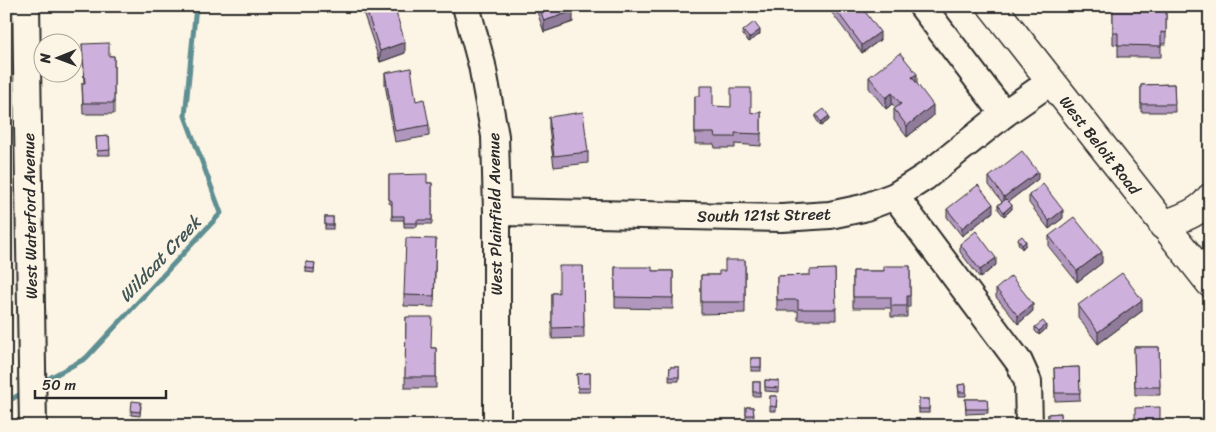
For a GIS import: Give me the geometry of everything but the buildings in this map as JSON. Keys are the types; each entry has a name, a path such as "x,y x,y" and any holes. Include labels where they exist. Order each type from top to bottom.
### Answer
{"main road":[{"name":"West Beloit Road","path":"992,6 1210,283"},
{"path":"1163,225 1198,209 1210,198"}],"street":[{"name":"West Waterford Avenue","path":"26,6 34,426"},
{"name":"West Plainfield Avenue","path":"466,6 482,65 495,136 497,426"},
{"path":"922,6 1004,114"},
{"name":"South 121st Street","path":"497,212 782,218 830,215 863,208 895,196 925,177 1004,114 1050,82"},
{"path":"895,196 1019,362 1028,382 1029,426"}],"waterway":[{"name":"Wildcat Creek","path":"46,380 86,358 221,213 185,116 196,6"},
{"name":"Wildcat Creek","path":"6,402 19,395"}]}
